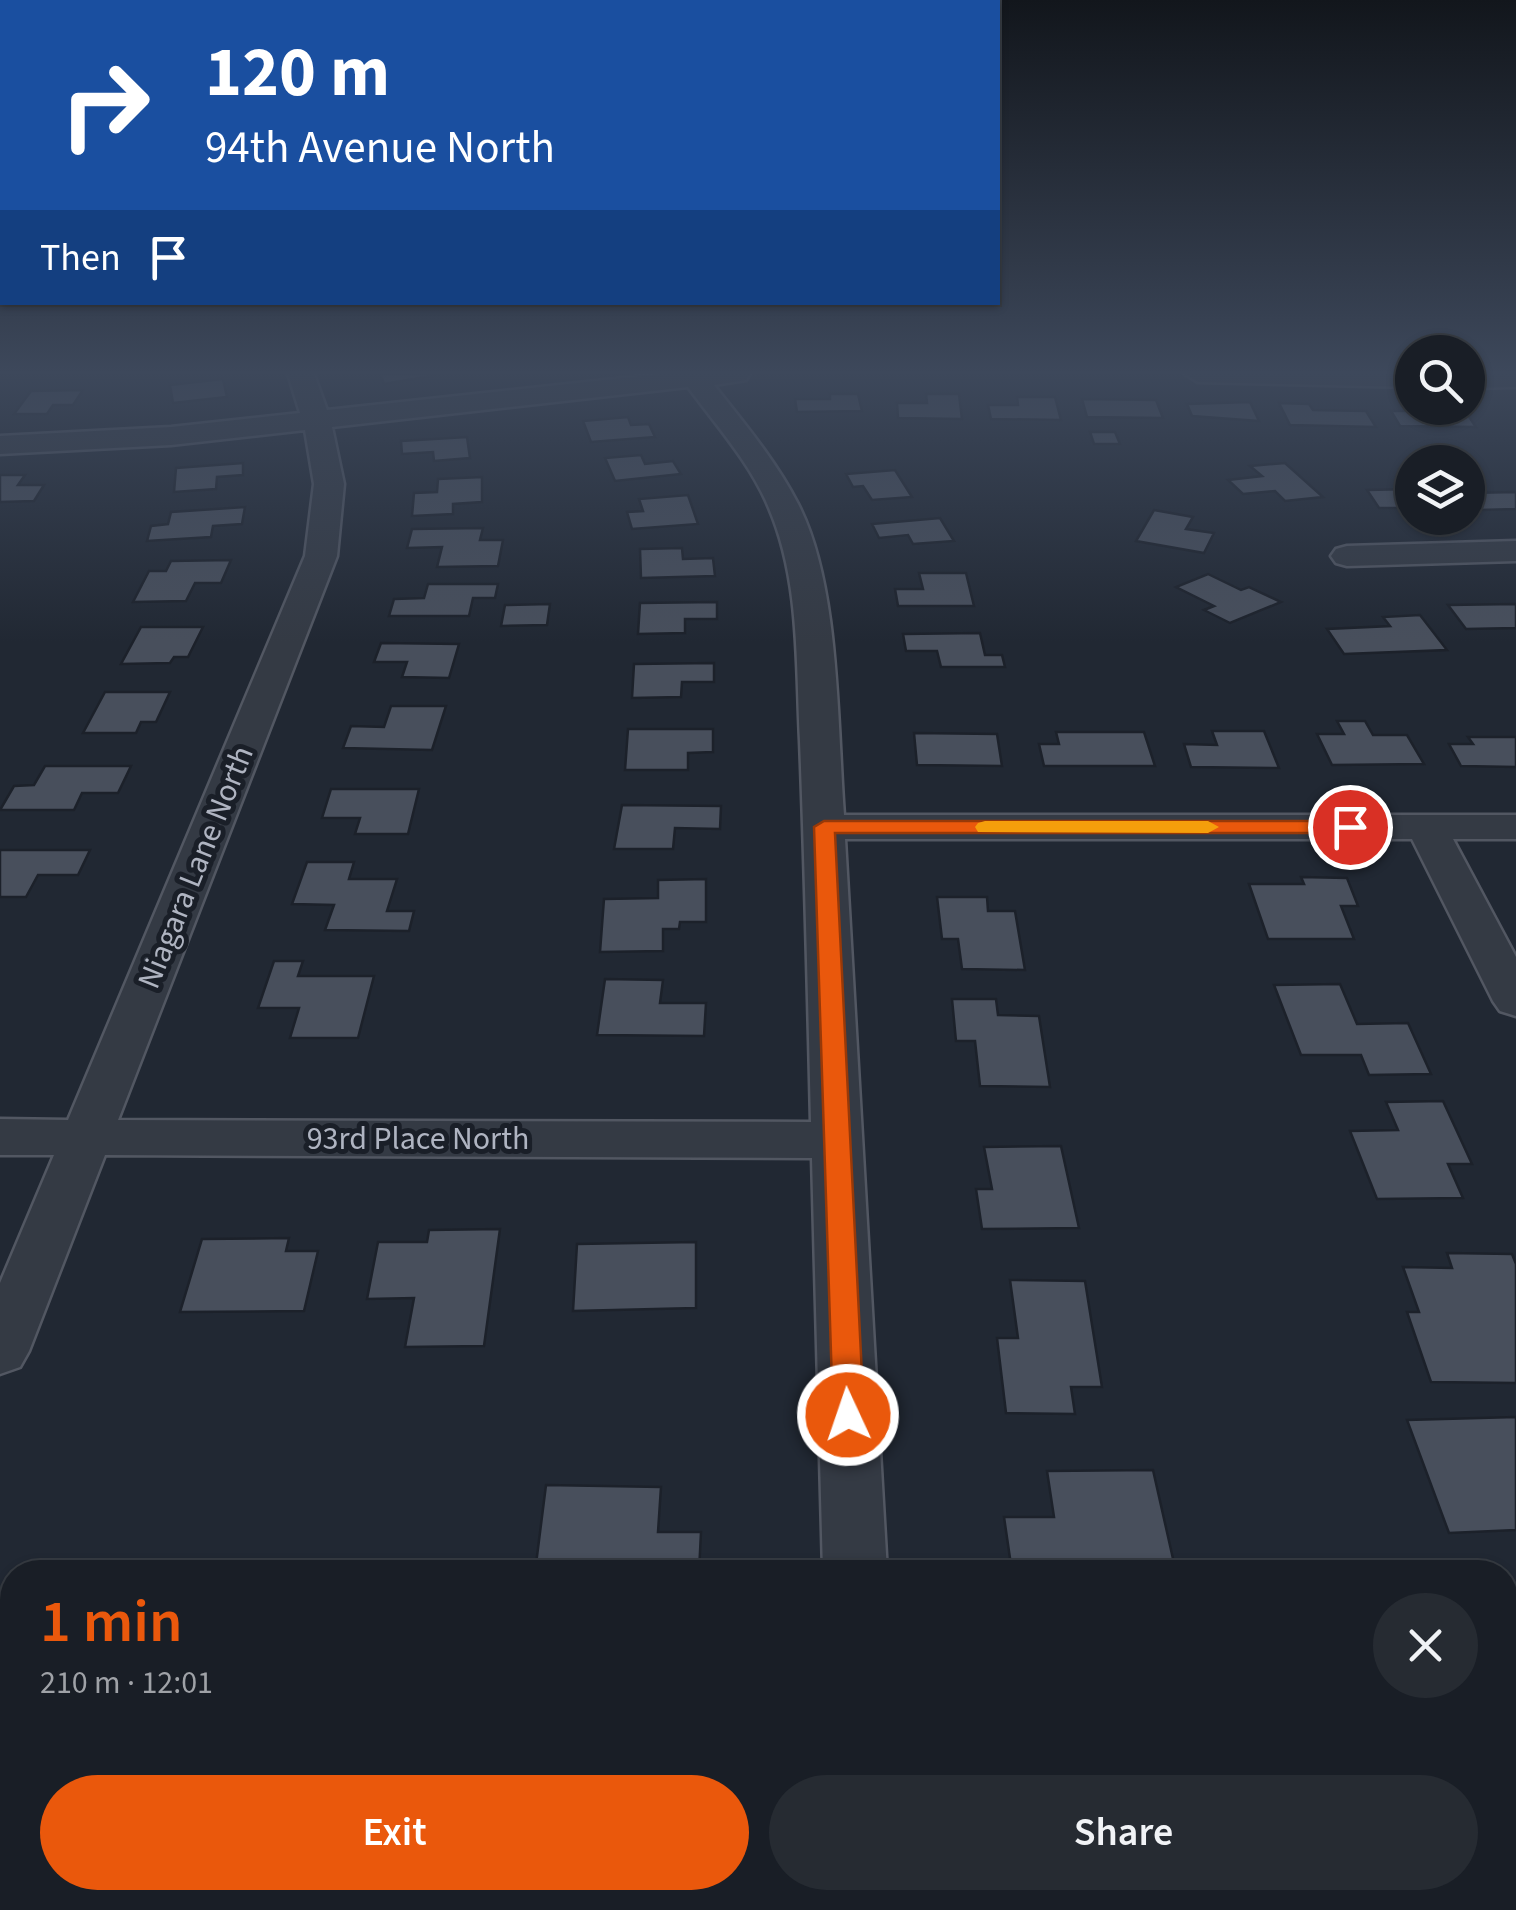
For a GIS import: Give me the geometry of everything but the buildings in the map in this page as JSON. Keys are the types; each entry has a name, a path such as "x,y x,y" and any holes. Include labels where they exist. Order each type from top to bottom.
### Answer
{"street":[{"name":"Niagara Lane North","path":"0,1351 321,556 332,492 326,463"},
{"path":"758,463 784,506 803,561 812,631 855,1560"},
{"path":"1347,556 1516,551"},
{"path":"824,827 1516,827"},
{"path":"1426,827 1516,1001"},
{"name":"93rd Place North","path":"0,1138 836,1140"}],"slow traffic":[{"path":"985,827 1208,827"}],"route":[{"path":"848,1415 824,827 1350,827"}]}
